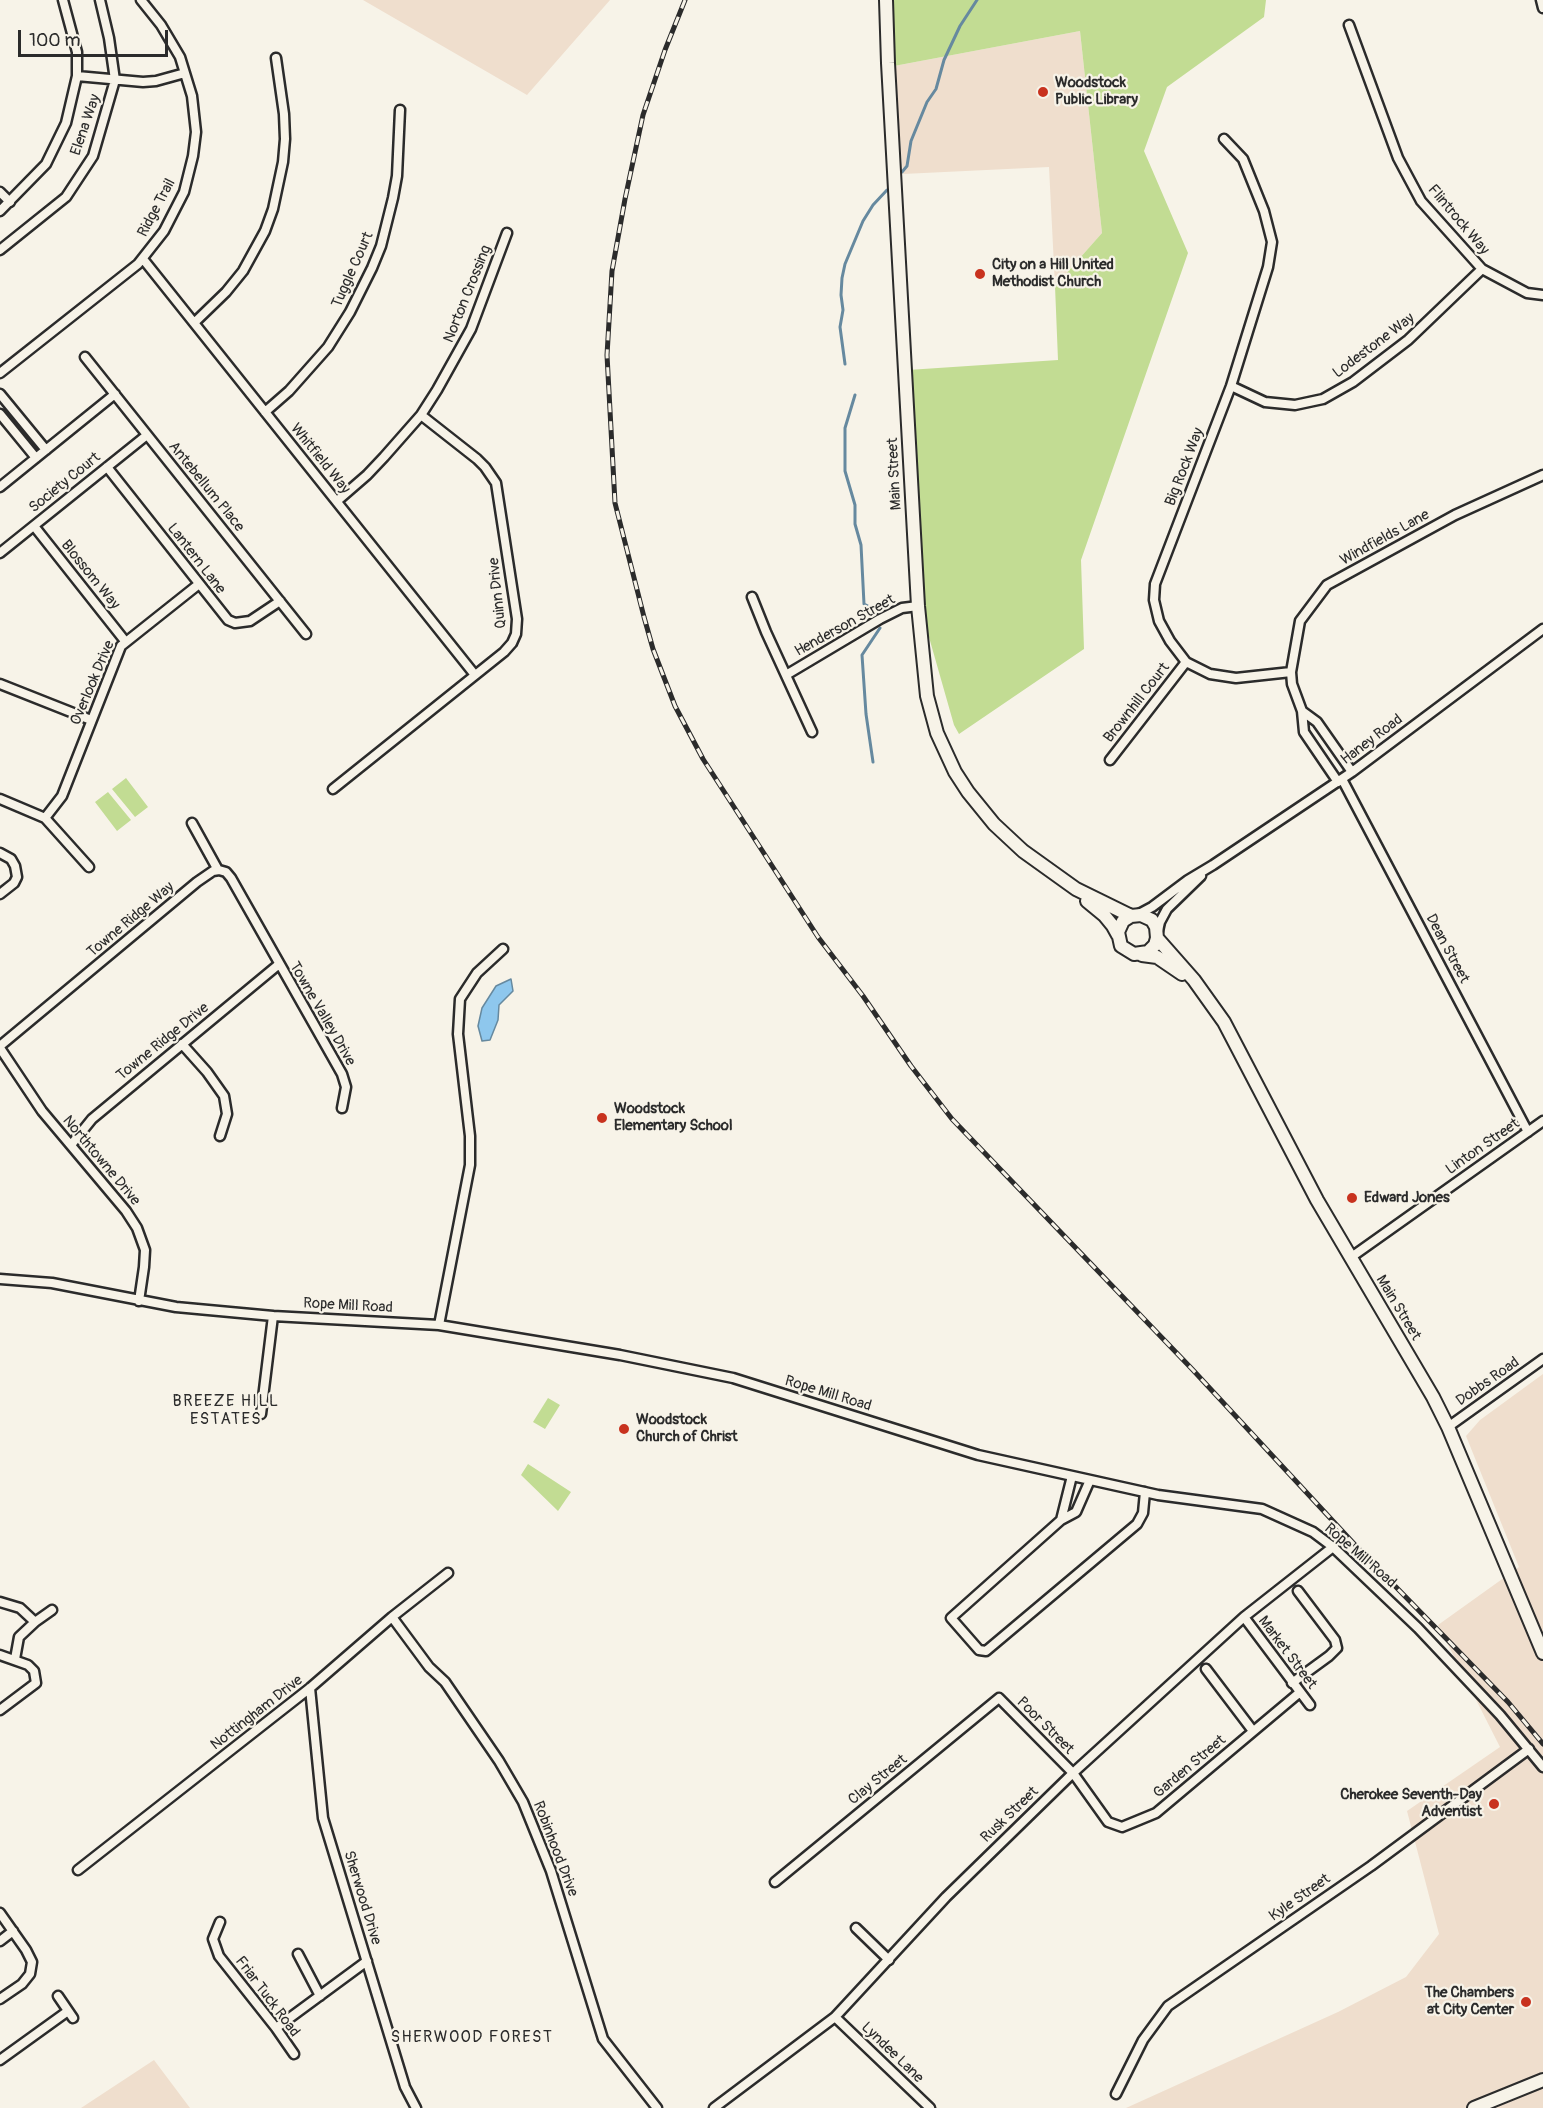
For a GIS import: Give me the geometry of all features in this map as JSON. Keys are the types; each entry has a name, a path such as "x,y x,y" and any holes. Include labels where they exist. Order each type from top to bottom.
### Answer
{"main road":[{"name":"Main Street","path":"886,0 886,41 918,606 927,696 937,733 955,772 982,811 1007,837 1076,889 1104,915 1118,935 1119,943 1124,949 1137,955 1148,954 1166,962 1199,989"},
{"name":"Main Street","path":"1076,889 1134,915 1152,920 1157,935 1219,1013 1317,1200 1433,1397 1448,1427 1543,1653"},
{"path":"1118,935 1121,923 1134,915"},
{"path":"1137,955 1151,950 1157,935"},
{"path":"1474,2108 1543,2080"}],"street":[{"name":"Elena Way","path":"0,211 46,164 66,123 76,76 77,52 63,0"},
{"name":"Elena Way","path":"0,250 66,197 93,156 115,80 109,38 100,0"},
{"name":"Ridge Trail","path":"0,373 143,259 164,231 189,177 196,132 192,96 186,73 170,40 141,0"},
{"path":"1541,0 1543,8"},
{"name":"Flintrock Way","path":"1349,26 1398,158 1421,201 1482,268 1527,292 1543,295"},
{"path":"194,323 219,300 243,271 265,231 273,209 283,162 285,139 276,58"},
{"name":"Elena Way","path":"76,76 156,81 186,73"},
{"name":"Tuggle Court","path":"265,412 289,391 328,347 350,312 372,268 381,246 397,176 400,110"},
{"name":"Big Rock Way","path":"1224,139 1243,159 1264,212 1272,242 1268,267 1231,386 1155,584 1154,600 1159,621 1170,641 1186,662 1210,674 1236,678 1291,672"},
{"path":"0,192 10,202"},
{"name":"Norton Crossing","path":"337,501 367,475 421,415 456,359 471,329 507,233"},
{"name":"Whitfield Way","path":"143,259 475,675"},
{"name":"Lodestone Way","path":"1231,386 1265,402 1295,405 1323,399 1353,382 1408,340 1482,268"},
{"name":"Antebellum Place","path":"85,357 306,634"},
{"path":"0,394 46,450"},
{"path":"0,487 115,394"},
{"path":"0,414 36,458"},
{"name":"Quinn Drive","path":"333,789 504,652 516,634 517,619 496,483 485,467 421,415"},
{"name":"Society Court","path":"0,553 147,435"},
{"name":"Lantern Lane","path":"107,467 223,615 235,623 242,623 259,617 280,601"},
{"name":"Windfields Lane","path":"1291,672 1300,621 1327,585 1455,515 1543,475"},
{"name":"Blossom Way","path":"34,526 125,640"},
{"name":"Overlook Drive","path":"45,818 62,796 117,653 125,640 199,584"},
{"path":"752,597 812,732"},
{"name":"Henderson Street","path":"786,675 880,619 902,608 918,606"},
{"name":"Haney Road","path":"1134,915 1152,907 1188,880 1340,781 1543,629"},
{"name":"Brownhill Court","path":"1110,760 1186,662"},
{"path":"1291,672 1292,684 1302,711 1304,732 1340,781"},
{"path":"0,684 91,720"},
{"path":"1302,711 1317,722 1352,772"},
{"name":"Dean Street","path":"1340,781 1528,1132"},
{"path":"0,799 45,818 89,867"},
{"path":"192,823 218,870"},
{"path":"0,853 11,859 17,877 14,883 0,894"},
{"name":"Haney Road","path":"1157,935 1160,922 1167,909 1213,865"},
{"name":"Towne Valley Drive","path":"218,870 225,872 231,878 278,965 342,1074 346,1087 342,1108"},
{"name":"Towne Ridge Way","path":"42,1111 0,1047 197,882 218,870"},
{"path":"440,1324 470,1165 470,1136 458,1034 460,999 477,973 503,949"},
{"name":"Towne Ridge Drive","path":"71,1145 92,1119 278,965"},
{"path":"182,1044 207,1072 224,1096 227,1114 220,1136"},
{"name":"Northtowne Drive","path":"42,1111 126,1211 141,1236 145,1250 139,1301"},
{"name":"Linton Street","path":"1350,1258 1543,1121"},
{"name":"Rope Mill Road","path":"0,1279 52,1283 177,1307 273,1316 440,1324 620,1355 733,1378 978,1455 1145,1492 1262,1509 1313,1532 1333,1547 1418,1628 1543,1767"},
{"path":"261,1414 273,1316"},
{"name":"Dobbs Road","path":"1448,1427 1543,1359"},
{"path":"1061,1520 1072,1476"},
{"path":"1090,1480 1076,1512 1061,1520 951,1618 979,1650 986,1651 1137,1524 1143,1514 1145,1492"},
{"name":"Rusk Street","path":"714,2108 835,2017 946,1896 1072,1773 1244,1617 1333,1547"},
{"name":"Nottingham Drive","path":"78,1870 310,1689 392,1617 448,1573"},
{"path":"1292,1683 1337,1648 1335,1640 1298,1591"},
{"path":"0,1602 20,1608 35,1622"},
{"path":"15,1659 19,1637 52,1610"},
{"name":"Robinhood Drive","path":"392,1617 429,1667 445,1682 499,1761 523,1802 551,1871 603,2039 657,2108"},
{"name":"Market Street","path":"1244,1617 1310,1705"},
{"path":"0,1655 28,1665 34,1671 36,1683 0,1710"},
{"path":"1206,1669 1253,1731"},
{"name":"Sherwood Drive","path":"310,1689 324,1818 405,2087 416,2108"},
{"name":"Garden Street","path":"1072,1773 1108,1822 1122,1827 1156,1813 1299,1693"},
{"name":"Poor Street","path":"999,1698 1072,1773"},
{"name":"Clay Street","path":"775,1882 999,1698"},
{"name":"Kyle Street","path":"1116,2094 1143,2040 1168,2006 1380,1860 1529,1749"},
{"path":"0,1913 32,1962 30,1974 22,1984 0,1999"},
{"name":"Friar Tuck Road","path":"220,1922 213,1939 219,1956 294,2054"},
{"path":"856,1928 888,1960"},
{"path":"0,1941 13,1931"},
{"path":"298,1954 320,1996"},
{"path":"276,2028 367,1961"},
{"path":"0,2060 71,2015 58,1996"},
{"name":"Lyndee Lane","path":"835,2017 930,2108"}],"shaded area":[{"path":"363,0 610,0 527,95"},
{"path":"1080,31 1102,233 1055,286 1049,167 903,174 894,66"},
{"path":"1543,1374 1543,2108 1126,2108 1338,2012 1406,1977 1439,1934 1407,1811 1500,1747 1438,1625 1519,1567 1466,1436 1480,1420"},
{"path":"154,2060 190,2108 81,2108"}],"green space":[{"path":"888,0 1266,0 1264,17 1167,87 1144,151 1188,253 1081,560 1084,649 959,734 954,725 921,609 908,370 1058,360 1055,286 1102,233 1080,31 894,66"},
{"path":"126,778 148,807 135,817 112,789"},
{"path":"108,792 131,820 117,831 95,802"},
{"path":"548,1398 560,1405 545,1429 533,1422"},
{"path":"528,1464 571,1492 558,1511 521,1475"}],"water":[{"path":"511,979 513,991 499,1005 498,1020 490,1040 482,1041 478,1026 482,1008 496,986"}],"waterway":[{"path":"902,172 907,166 911,141 927,102 936,89 944,60 960,26 977,0"},
{"path":"845,364 840,327 843,310 842,278 845,264 863,221 873,205 887,190"},
{"path":"855,395 845,428 845,471 855,505 855,524 861,545 864,604 877,611"},
{"path":"873,762 866,714 862,655 880,628"}],"railway":[{"path":"685,0 643,115 612,271 607,355 615,503 653,649 675,706 703,759 818,937 952,1119 1192,1369 1357,1547 1508,1702 1543,1744"}],"place":[{"name":"Woodstock Public Library","path":"1043,92"},
{"name":"City on a Hill United Methodist Church","path":"980,274"},
{"name":"Woodstock Elementary School","path":"602,1118"},
{"name":"Edward Jones","path":"1352,1198"},
{"name":"Woodstock Church of Christ","path":"624,1429"},
{"name":"Cherokee Seventh-Day Adventist","path":"1494,1804"},
{"name":"The Chambers at City Center","path":"1526,2002"}],"district":[{"name":"BREEZE HILL ESTATES","path":"226,1411"},
{"name":"SHERWOOD FOREST","path":"472,2038"}]}
